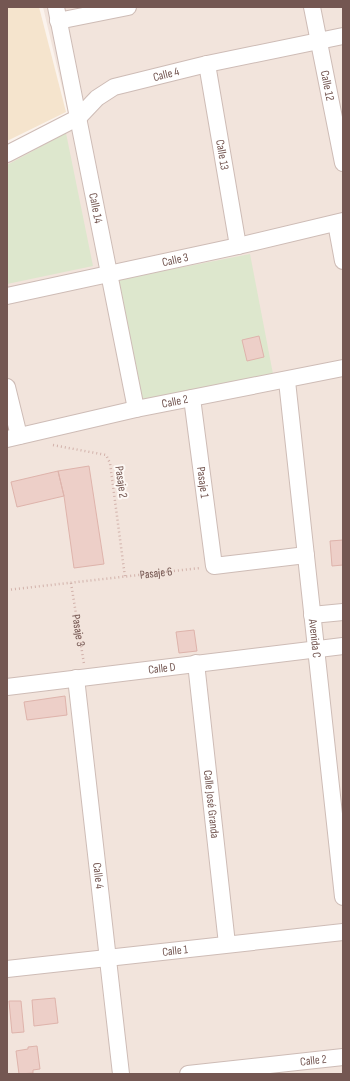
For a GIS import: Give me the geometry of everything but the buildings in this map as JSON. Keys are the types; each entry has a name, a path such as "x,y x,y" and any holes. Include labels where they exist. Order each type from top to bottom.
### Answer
{"street":[{"path":"57,14 128,7"},
{"name":"Calle 12","path":"312,7 343,163"},
{"name":"Calle 14","path":"57,14 136,409"},
{"name":"Calle 4","path":"7,154 78,117 97,98 114,87 207,64 343,36"},
{"name":"Calle 13","path":"207,64 238,246"},
{"path":"339,222 343,261"},
{"name":"Calle 3","path":"7,296 238,246 339,222"},
{"name":"Calle 2","path":"13,437 136,409 287,381 343,368"},
{"name":"Avenida C","path":"287,381 343,897"},
{"path":"7,387 13,437"},
{"name":"Pasaje 1","path":"192,398 214,566"},
{"path":"214,566 306,555"},
{"path":"312,615 343,612"},
{"name":"Calle D","path":"7,687 343,646"},
{"name":"Calle José Granda","path":"196,664 228,944"},
{"name":"Calle 4","path":"81,677 107,958 121,1074"},
{"name":"Calle 1","path":"7,969 343,932"},
{"name":"Calle 2","path":"188,1074 235,1072 343,1057"}],"path":[{"name":"Pasaje 2","path":"49,444 106,455 110,463 125,577"},
{"name":"Pasaje 6","path":"7,590 214,566"},
{"name":"Pasaje 3","path":"71,583 81,677"}],"shaded area":[{"path":"43,7 343,7 343,1074 7,1074 7,145 68,113"}],"green space":[{"path":"66,133 93,266 7,284 7,165"},
{"path":"250,254 273,374 141,400 117,280"}],"sand":[{"path":"7,7 39,7 66,112 7,141"}]}
